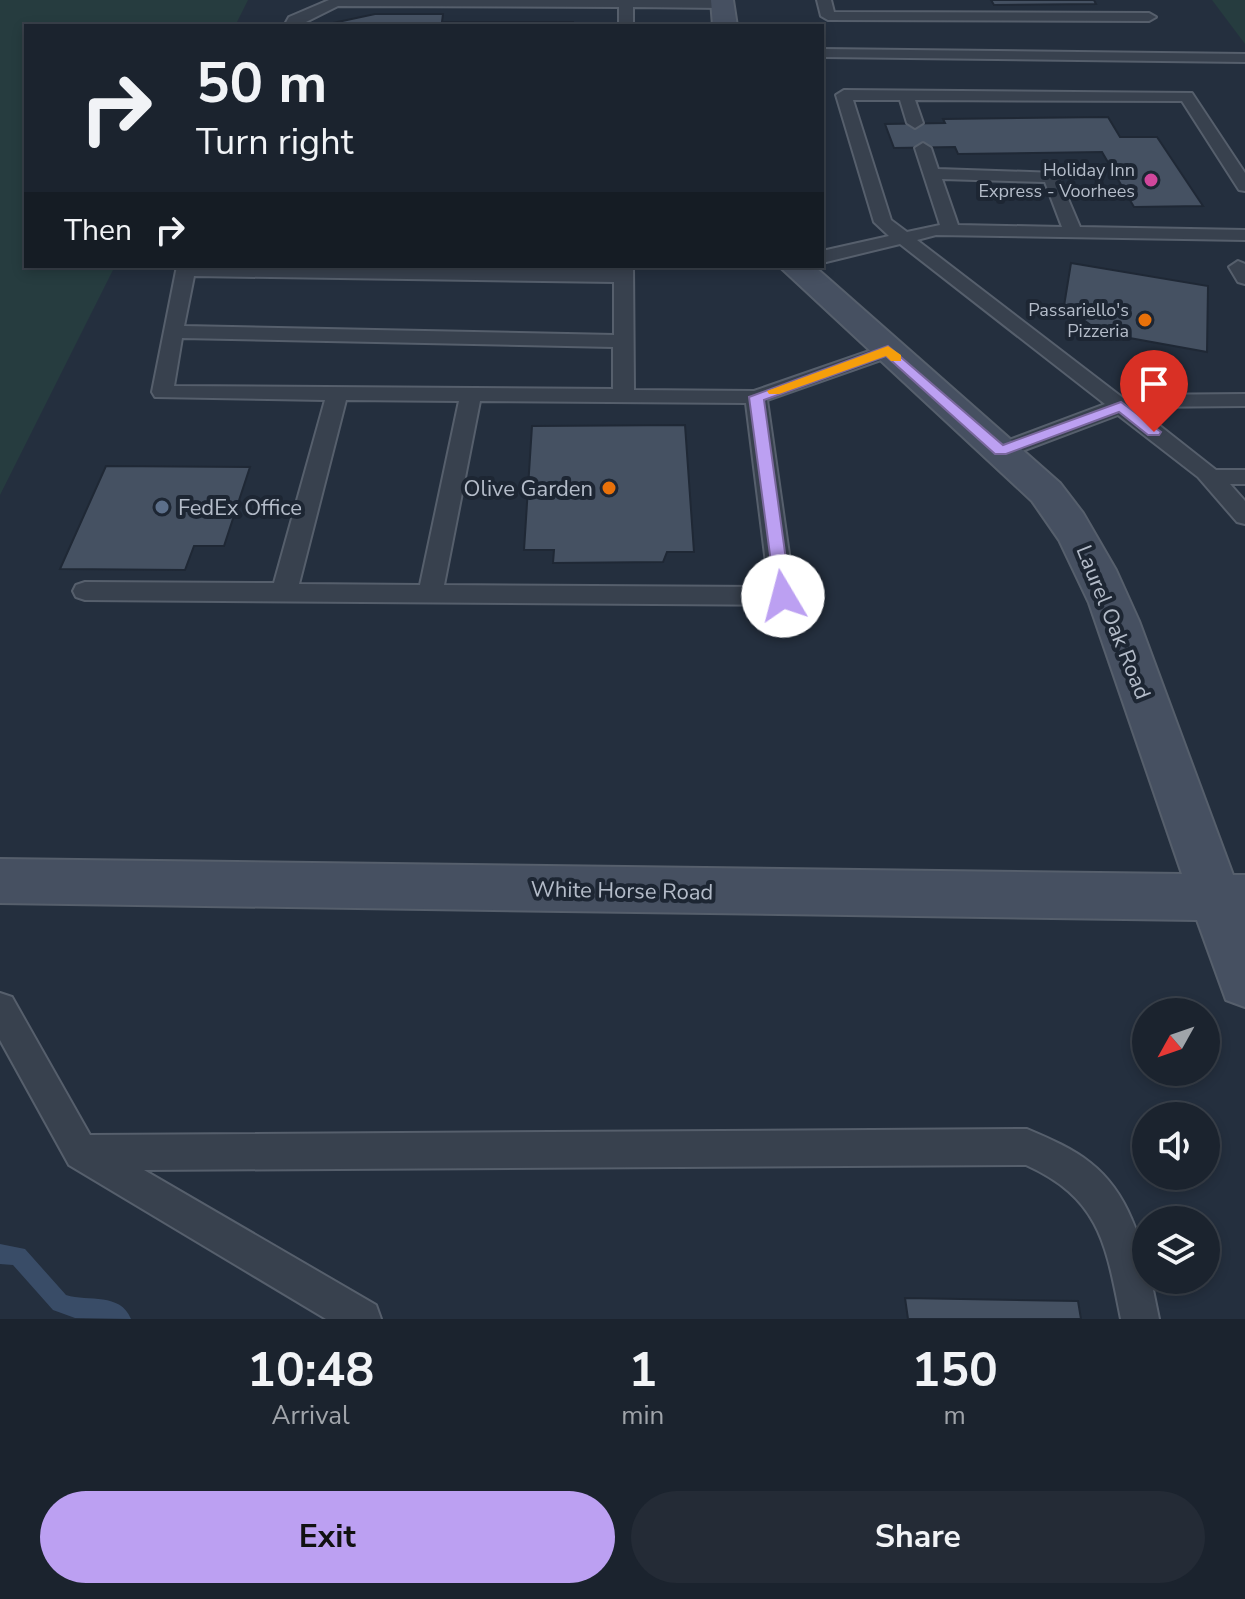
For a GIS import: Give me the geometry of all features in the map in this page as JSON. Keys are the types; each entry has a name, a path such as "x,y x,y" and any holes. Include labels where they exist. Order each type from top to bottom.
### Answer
{"street":[{"name":"Laurel Oak Road","path":"797,268 1046,492 1074,526 1094,563 1230,898 1245,982"},
{"name":"White Horse Road","path":"0,881 1230,898"}],"lane":[{"path":"824,0 828,16 973,36 1161,37"},
{"path":"958,0 973,36"},
{"path":"1138,0 1161,37"},
{"path":"292,24 294,20 336,2 626,3 723,10"},
{"path":"626,3 626,24"},
{"path":"824,53 973,36 1161,37 1245,58"},
{"path":"1244,513 1212,477 883,222 844,95 1187,96 1245,186"},
{"path":"906,96 915,123"},
{"path":"923,148 951,231"},
{"path":"932,174 1051,177 1074,233"},
{"path":"824,257 902,238 951,231 1245,235"},
{"path":"1245,267 1238,267 1245,278"},
{"path":"623,397 624,271 185,268 162,392 470,397 623,397 756,397 888,351"},
{"path":"173,332 623,341"},
{"path":"284,593 337,395"},
{"path":"430,594 470,397"},
{"path":"85,591 783,596 756,397"},
{"path":"1001,451 1134,401 1245,400"},
{"path":"1212,477 1245,477"},
{"path":"0,1008 81,1153 362,1319"},
{"path":"81,1153 1027,1147 1055,1157 1080,1174 1102,1196 1119,1224 1140,1319"}],"green space":[{"path":"0,0 248,0 236,24 24,24 24,268 114,268 0,495"},
{"path":"1212,0 1245,0 1245,44"}],"building":[{"path":"991,0 1094,0 1096,4 994,5"},
{"path":"375,14 443,14 442,22 573,22 573,24 328,24"},
{"name":"Holiday Inn Express - Voorhees","path":"1108,117 1120,137 1157,137 1203,206 1134,207 1102,152 958,154 955,147 894,148 885,124 945,123 943,119"},
{"name":"Passariello's Pizzeria","path":"1071,263 1208,286 1207,352 1102,333 1064,306"},
{"name":"Olive Garden","path":"685,425 694,552 667,552 663,562 553,563 554,550 524,550 532,426"},
{"name":"FedEx Office","path":"106,466 250,467 224,546 194,546 185,570 60,569"},
{"path":"905,1298 1078,1301 1081,1319 908,1319"}],"waterway":[{"path":"0,1254 18,1256 60,1303 75,1308 110,1310 121,1319"}],"slow traffic":[{"path":"774,391 888,351 896,358"}],"place":[{"name":"Holiday Inn Express - Voorhees","path":"1151,180"},
{"name":"Passariello's Pizzeria","path":"1145,320"},
{"name":"Olive Garden","path":"609,488"},
{"name":"FedEx Office","path":"162,507"}],"route":[{"path":"783,596 756,397 888,351 1001,451 1121,407 1154,432"}]}
